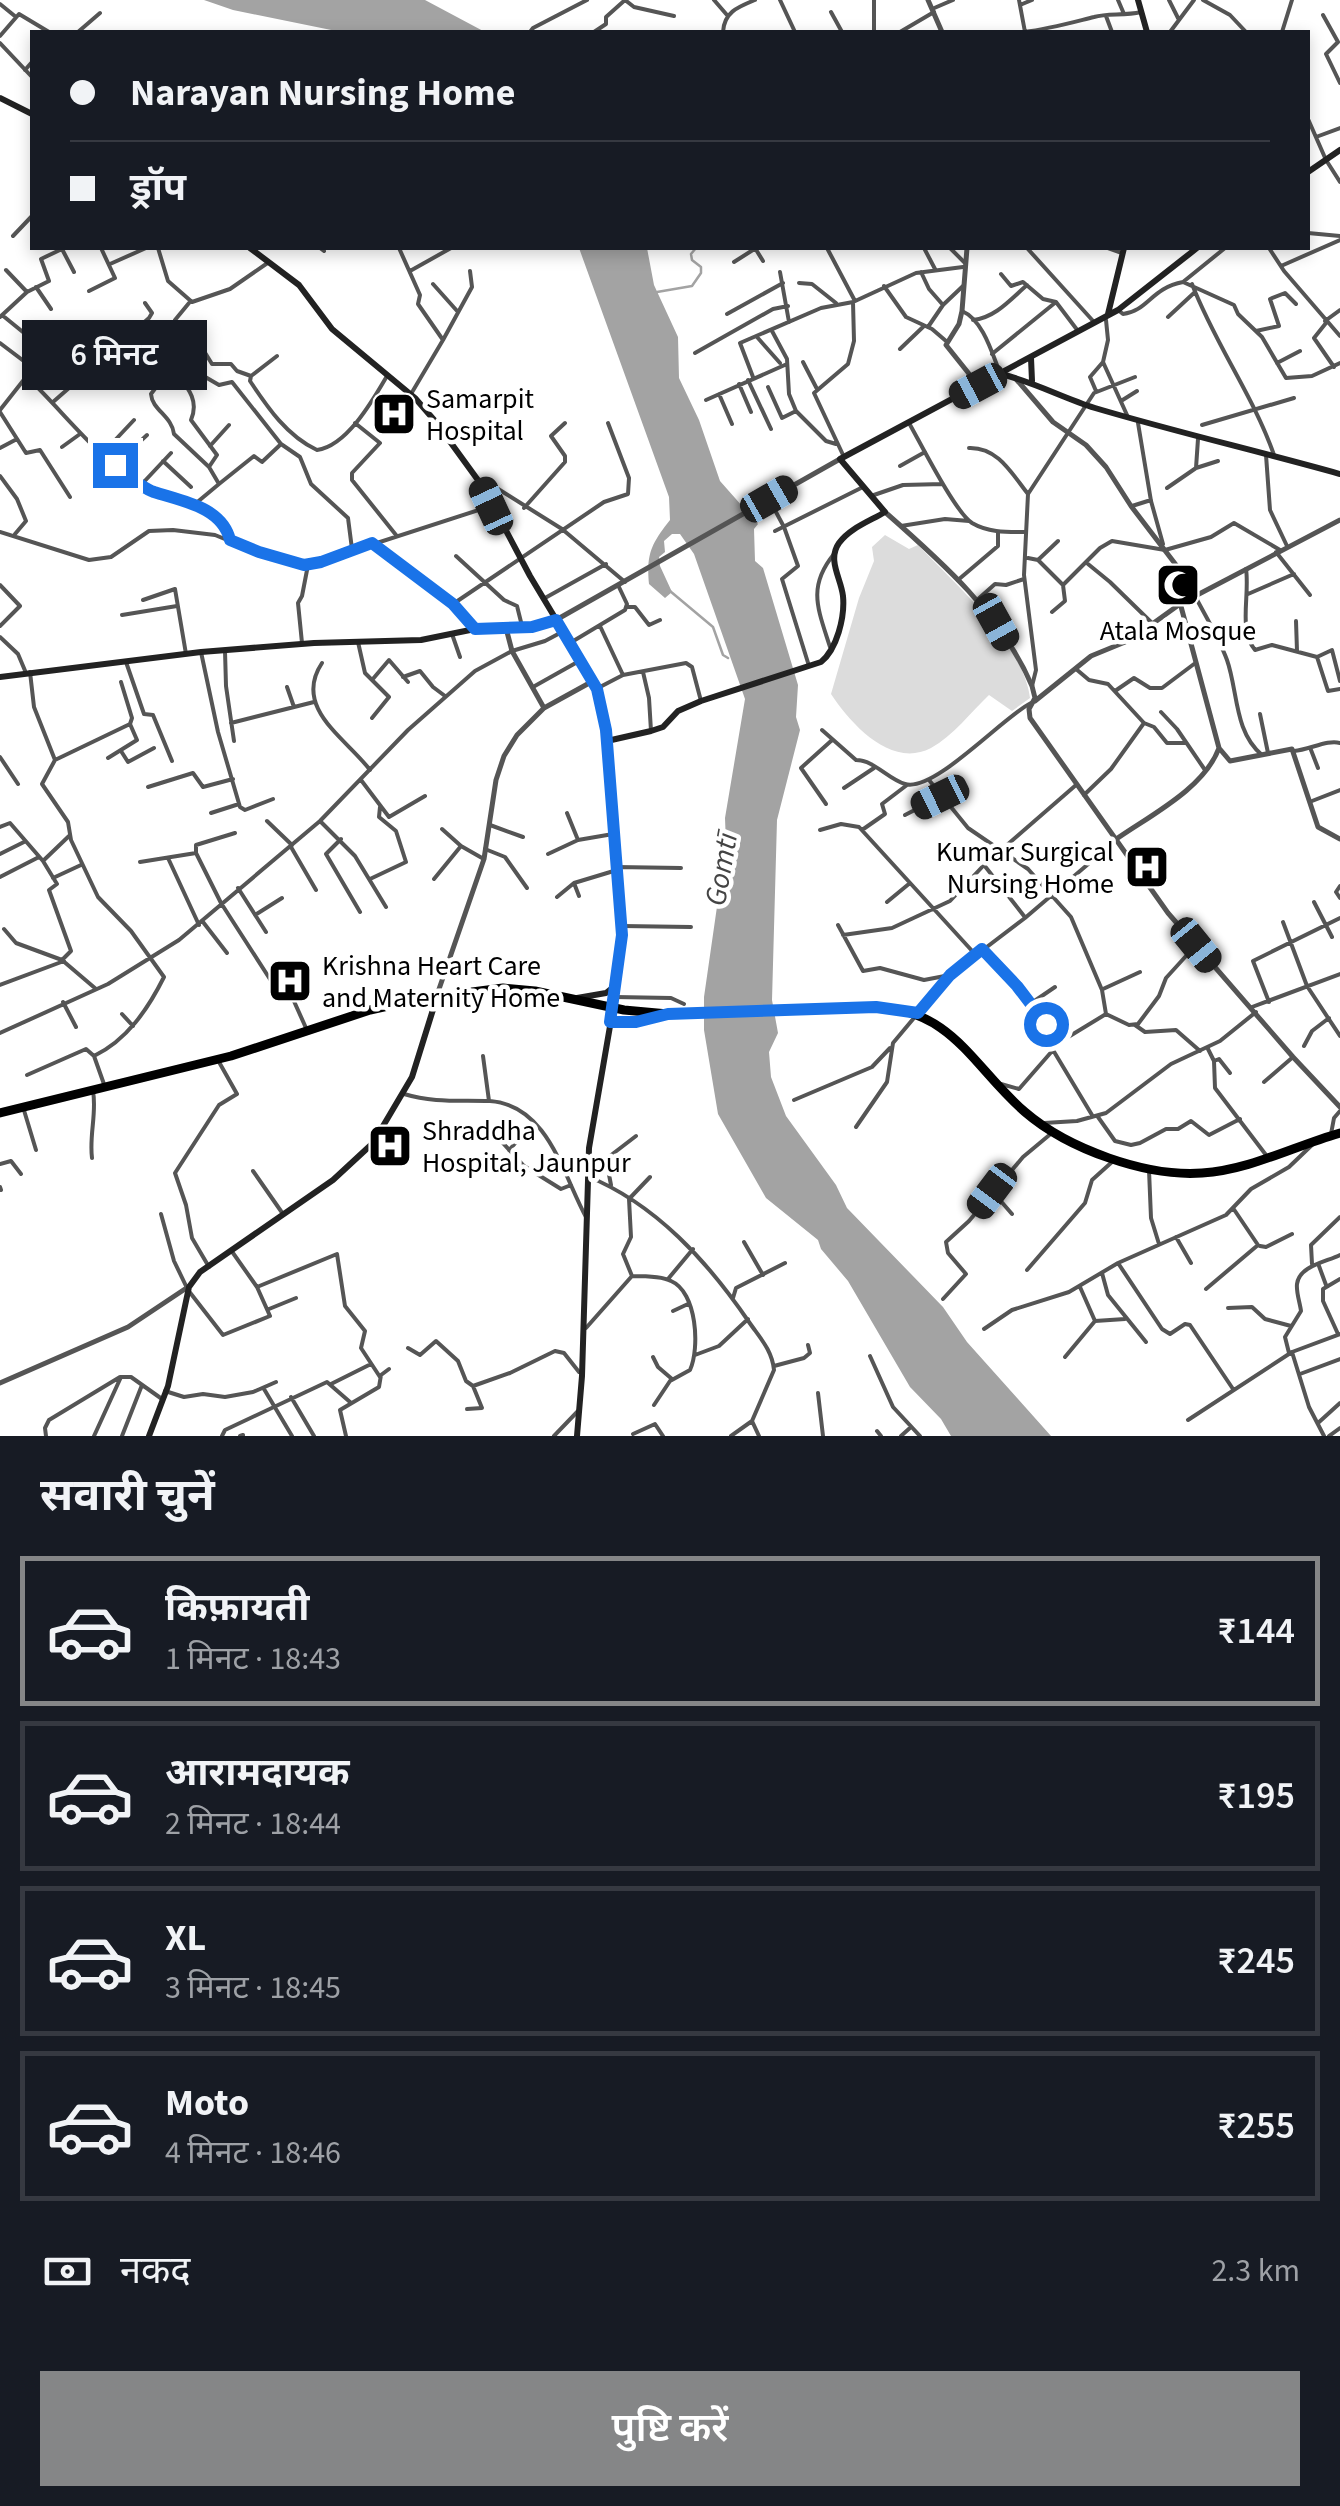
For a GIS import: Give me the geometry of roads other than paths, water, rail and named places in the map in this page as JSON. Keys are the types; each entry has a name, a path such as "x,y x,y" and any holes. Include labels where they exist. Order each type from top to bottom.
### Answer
{"highway":[{"path":"0,1113 217,1060 370,1010 504,988 598,1006 671,1014 876,1007 918,1013 954,1038 994,1082 1052,1132 1149,1170 1224,1171 1337,1135"}],"main road":[{"path":"1138,0 1146,30"},
{"path":"0,98 30,113"},
{"path":"1310,171 1340,150"},
{"path":"1108,315 1123,250"},
{"path":"607,741 651,732 700,701 821,662 831,650 844,604 834,554 852,530 885,512 842,458 1118,310 1194,250"},
{"path":"263,251 269,262 306,292 332,328 411,394 482,487 595,685 607,741 622,926 617,984 587,1176 577,1436"},
{"path":"1031,358 1032,381"},
{"path":"1000,374 1032,381 1088,405 1198,439 1340,474"},
{"path":"0,676 201,652 302,644 406,642 556,620"},
{"path":"572,998 606,993 617,984"},
{"path":"149,1436 164,1395 188,1288 200,1272 333,1180 363,1153 404,1094 423,1048 437,996"},
{"path":"608,1030 671,1014"}],"street":[{"path":"531,30 587,0"},
{"path":"597,30 625,0 634,7 674,16"},
{"path":"714,0 727,16"},
{"path":"720,30 727,16 755,0"},
{"path":"780,0 794,30"},
{"path":"874,0 874,30"},
{"path":"928,0 941,30"},
{"path":"903,30 953,0"},
{"path":"1025,30 1019,3 1032,0"},
{"path":"1118,0 1125,16"},
{"path":"1169,0 1179,20"},
{"path":"1172,30 1194,0"},
{"path":"1204,0 1230,15 1244,30"},
{"path":"1283,30 1292,0"},
{"path":"0,4 16,17"},
{"path":"830,12 841,30"},
{"path":"1057,30 1097,16 1141,12"},
{"path":"80,30 100,13"},
{"path":"30,75 0,39 21,14 46,30"},
{"path":"1323,15 1338,42 1326,54 1340,82"},
{"path":"1106,16 1111,30"},
{"path":"25,70 30,64"},
{"path":"1310,124 1340,182"},
{"path":"1316,137 1340,128"},
{"path":"13,236 30,218"},
{"path":"1310,233 1340,238"},
{"path":"1281,266 1340,238"},
{"path":"29,337 1,316 49,280 42,259 59,250"},
{"path":"64,250 74,272"},
{"path":"89,291 114,280 102,250"},
{"path":"109,265 142,250"},
{"path":"159,250 168,281 191,302"},
{"path":"400,250 420,295 418,304 443,340"},
{"path":"410,271 447,250"},
{"path":"734,262 753,250"},
{"path":"757,250 763,261"},
{"path":"817,390 848,364 854,341 854,301 828,250"},
{"path":"925,250 935,269"},
{"path":"952,250 963,264"},
{"path":"966,250 962,311 947,342 948,350 978,386"},
{"path":"1031,250 1094,322"},
{"path":"1118,310 1123,314 1134,312 1160,289 1183,282 1223,250"},
{"path":"1270,250 1340,336"},
{"path":"251,376 230,364 212,364 196,338 185,339 175,320 191,302 230,288 269,262"},
{"path":"771,429 740,344 921,272 963,264"},
{"path":"6,270 28,292"},
{"path":"411,394 472,287 470,270"},
{"path":"780,272 789,322"},
{"path":"921,272 942,304"},
{"path":"1002,274 1011,286 1023,282 1043,299 1056,302 1078,331"},
{"path":"1183,282 1234,305 1256,330 1288,379 1312,376 1340,363"},
{"path":"726,314 783,283"},
{"path":"799,283 812,284 836,303"},
{"path":"433,284 458,312"},
{"path":"1192,284 1258,411 1270,454 1270,510 1281,549 1310,595"},
{"path":"974,320 982,320 1028,285"},
{"path":"884,286 906,317 947,342"},
{"path":"900,349 963,286"},
{"path":"36,287 52,309"},
{"path":"1168,318 1195,292"},
{"path":"1256,330 1279,326 1270,299 1285,293 1296,304"},
{"path":"992,354 1056,302"},
{"path":"52,403 151,316 146,303"},
{"path":"695,353 772,309 788,306"},
{"path":"1334,367 1314,338 1340,310"},
{"path":"962,311 974,320 1000,374"},
{"path":"1096,392 1090,376 1103,362 1108,315"},
{"path":"772,331 786,355 790,402 826,441 836,444"},
{"path":"757,337 784,365"},
{"path":"122,340 160,382"},
{"path":"0,342 32,368"},
{"path":"62,345 88,371"},
{"path":"1277,363 1300,351"},
{"path":"277,356 250,381 279,420 314,450 329,447 356,423 387,376"},
{"path":"40,358 0,411 28,454 40,450 70,497"},
{"path":"98,362 112,386"},
{"path":"556,620 842,458 815,401 817,390 803,362"},
{"path":"1103,362 1126,415"},
{"path":"219,484 209,467 174,434 171,420 151,400 160,382 183,364 219,385 232,382 281,444 300,457 311,484 348,518 352,549"},
{"path":"706,400 784,365"},
{"path":"174,370 193,395 190,420 217,455 209,467"},
{"path":"26,376 115,465 141,485 195,504 226,526 230,540"},
{"path":"1014,377 1053,422 1086,445 1106,467 1186,578 1180,604 1218,748 1230,762 1289,748 1310,750 1333,741 1340,743"},
{"path":"1135,377 1096,392 1028,494 1024,579 1036,670 1030,718 1115,840 1196,945 1340,1109 1334,1118 1337,1135"},
{"path":"739,384 752,412"},
{"path":"768,387 781,417 796,411"},
{"path":"1122,400 1137,391"},
{"path":"719,394 732,424"},
{"path":"1202,425 1294,398"},
{"path":"1137,418 1151,500 1164,547"},
{"path":"102,454 134,420"},
{"path":"356,423 380,442 352,472 352,480 397,537"},
{"path":"524,508 565,462 551,436 565,423"},
{"path":"909,423 969,521"},
{"path":"453,604 562,528 604,502 628,494 629,478 608,424"},
{"path":"210,446 229,425"},
{"path":"62,447 80,434"},
{"path":"115,465 146,435"},
{"path":"0,448 17,439"},
{"path":"1196,468 1198,439"},
{"path":"195,504 254,456 262,462 281,444"},
{"path":"969,448 994,454 1028,494"},
{"path":"900,466 926,452"},
{"path":"141,485 171,453"},
{"path":"1168,488 1196,468 1218,460"},
{"path":"163,461 191,487"},
{"path":"0,476 26,522 14,535"},
{"path":"871,496 904,485 943,484"},
{"path":"482,487 495,487 562,528 606,564 622,584 627,607"},
{"path":"776,531 863,487"},
{"path":"769,499 784,526 798,566 782,579 806,668"},
{"path":"1131,506 1151,500"},
{"path":"0,532 90,560 111,557 158,529 215,535 259,552 308,564 491,506"},
{"path":"885,512 958,580 996,622 1032,686"},
{"path":"900,526 944,519 969,521 998,532 1026,532"},
{"path":"862,830 885,814 882,804 907,785 928,780 972,752 1091,656 1130,640 1180,604 1340,520"},
{"path":"1063,585 1112,541 1164,547 1212,537 1234,524 1281,549"},
{"path":"958,580 998,546 998,532"},
{"path":"1038,560 1058,541"},
{"path":"372,543 453,604 475,629"},
{"path":"831,650 816,585 834,554"},
{"path":"456,556 504,600 518,606 522,628"},
{"path":"1026,558 1038,560 1063,585 1065,602 1052,612"},
{"path":"302,644 298,603 308,564"},
{"path":"543,598 606,564"},
{"path":"1088,564 1152,623"},
{"path":"1246,570 1246,634 1251,647 1255,650 1272,645 1317,657 1332,650 1340,682"},
{"path":"1248,594 1294,574"},
{"path":"976,600 995,584 1024,579"},
{"path":"0,585 20,606 0,626"},
{"path":"144,600 174,588 186,654"},
{"path":"1195,596 1227,660 1246,732 1265,754"},
{"path":"122,615 179,605"},
{"path":"570,643 627,607 634,607 649,624 660,620"},
{"path":"1296,621 1297,653"},
{"path":"600,626 623,676"},
{"path":"506,628 512,651 544,708"},
{"path":"0,1032 125,974 201,923 320,821 475,671 512,651 562,632"},
{"path":"452,634 460,657"},
{"path":"0,637 18,654 28,673 34,707 55,760"},
{"path":"358,642 364,673 389,697 372,718"},
{"path":"225,650 234,741"},
{"path":"201,652 239,804 246,810 273,799"},
{"path":"1317,657 1328,691 1340,689"},
{"path":"372,680 389,660 406,679 420,670 431,686 446,696"},
{"path":"533,687 581,660"},
{"path":"126,662 144,714 153,715 172,760"},
{"path":"322,662 316,672 315,701 323,721 354,748 371,770"},
{"path":"1115,691 1134,678 1148,687 1162,688 1196,663"},
{"path":"437,996 484,859 496,780 517,735 544,708 595,685 642,672 690,664 700,701"},
{"path":"1075,668 1086,679 1105,682 1144,724 1154,726 1167,743 1186,743"},
{"path":"642,672 649,698 651,732"},
{"path":"108,758 137,739 121,682"},
{"path":"287,688 294,707"},
{"path":"231,723 315,701"},
{"path":"1161,712 1178,728 1205,770"},
{"path":"1260,714 1265,754"},
{"path":"94,1056 116,1045 133,1026 164,977 131,931 98,897 70,836 68,822 42,784 55,760 130,724"},
{"path":"1084,795 1112,770 1144,724"},
{"path":"822,730 856,760 865,760 907,785"},
{"path":"826,804 802,768 831,741"},
{"path":"134,742 141,756"},
{"path":"121,751 128,762 154,748"},
{"path":"794,1100 872,1067 950,975 1025,918 1115,840 1186,788 1205,770 1218,748"},
{"path":"1310,750 1318,768"},
{"path":"1294,751 1320,831 1340,839"},
{"path":"0,756 18,784"},
{"path":"844,788 874,768"},
{"path":"148,787 193,773 203,787 233,779"},
{"path":"361,780 389,817 424,796"},
{"path":"928,780 968,828 1003,850 1053,894 1077,928 1102,990 1106,1014"},
{"path":"843,936 892,928 944,904 1076,785"},
{"path":"1310,802 1340,790"},
{"path":"905,815 940,797"},
{"path":"211,813 239,804"},
{"path":"370,879 406,862 394,827 380,817 380,807"},
{"path":"567,813 578,840"},
{"path":"268,820 292,846 316,890"},
{"path":"320,821 341,839 386,907"},
{"path":"0,827 10,822 54,878 56,885 49,890 70,948 70,954 62,960 0,985"},
{"path":"820,830 841,824 859,826 974,954"},
{"path":"490,825 522,838"},
{"path":"442,829 484,859"},
{"path":"235,832 196,844 196,853 222,903 277,990 293,998 307,1032"},
{"path":"548,854 578,840 612,834"},
{"path":"0,877 41,859 70,836"},
{"path":"341,839 326,854 360,912"},
{"path":"0,854 24,842"},
{"path":"434,878 461,846"},
{"path":"485,849 504,857 527,888"},
{"path":"140,862 196,853"},
{"path":"168,858 201,923 227,953"},
{"path":"54,878 83,864"},
{"path":"984,864 1025,918"},
{"path":"558,897 574,882 616,869 681,868"},
{"path":"574,882 579,896"},
{"path":"886,902 911,883"},
{"path":"1340,886 1336,892 1340,898"},
{"path":"238,888 266,932"},
{"path":"255,915 282,898"},
{"path":"1314,902 1332,937"},
{"path":"1269,1002 1253,961 1340,918"},
{"path":"1283,922 1308,986 1340,1036"},
{"path":"838,925 862,971 880,968 924,980 950,975"},
{"path":"622,926 691,927"},
{"path":"4,929 12,942 62,960 96,989"},
{"path":"1135,1025 1159,996 1166,978 1196,945"},
{"path":"982,949 1017,986 1060,1042"},
{"path":"1102,990 1140,972"},
{"path":"1039,1123 1078,1121 1114,1108 1171,1064 1208,1049 1254,1009 1340,974"},
{"path":"1030,1004 1055,987"},
{"path":"614,997 672,998 684,1004"},
{"path":"63,1002 76,1028"},
{"path":"122,1014 133,1026"},
{"path":"1106,1014 1142,1031 1176,1030 1201,1051"},
{"path":"994,1082 1019,1089 1060,1042 1106,1014"},
{"path":"1304,1046 1312,1031 1328,1018"},
{"path":"856,1127 887,1082 890,1048"},
{"path":"1208,1049 1214,1060 1215,1088 1268,1158"},
{"path":"27,1075 90,1050 105,1087"},
{"path":"1054,1050 1115,1141 1131,1145 1192,1121 1209,1135 1240,1119"},
{"path":"483,1056 489,1101"},
{"path":"1264,1082 1292,1057"},
{"path":"209,1267 192,1238 175,1173 219,1105 237,1094 217,1060"},
{"path":"1214,1060 1220,1060 1230,1072"},
{"path":"92,1158 93,1090"},
{"path":"404,1094 441,1102 489,1101 510,1106 535,1122 549,1140 588,1220"},
{"path":"23,1107 36,1150"},
{"path":"509,1150 535,1122"},
{"path":"944,1300 966,1274 948,1253 946,1242 1052,1132"},
{"path":"611,1186 606,1160 636,1136"},
{"path":"501,1140 524,1166 558,1188 564,1190 571,1185"},
{"path":"984,1329 1012,1310 1080,1287 1118,1263 1226,1215 1251,1188 1288,1167 1315,1141"},
{"path":"1027,1270 1085,1203 1092,1180 1116,1159"},
{"path":"0,1164 10,1160 21,1174"},
{"path":"1149,1170 1151,1218 1159,1244"},
{"path":"252,1172 284,1214"},
{"path":"587,1176 611,1186 693,1249 734,1298 771,1353 774,1366 752,1422 730,1436"},
{"path":"632,1276 622,1254 631,1237 629,1199 650,1177"},
{"path":"992,1191 1012,1214"},
{"path":"1233,1208 1258,1246"},
{"path":"162,1214 174,1261 188,1288 223,1336 270,1316 270,1309 233,1252"},
{"path":"1188,1420 1291,1353 1339,1334 1323,1301 1326,1285 1315,1265 1311,1245 1340,1217"},
{"path":"1206,1288 1258,1246 1266,1247 1292,1234"},
{"path":"1176,1236 1191,1263"},
{"path":"744,1242 762,1275"},
{"path":"668,1279 693,1249"},
{"path":"257,1288 338,1254 345,1306 365,1331 360,1344 380,1377 380,1387 340,1410 346,1436"},
{"path":"1340,1255 1315,1265 1297,1280 1302,1311 1285,1342 1309,1407 1326,1436 1340,1428"},
{"path":"734,1298 736,1288 785,1263"},
{"path":"1118,1263 1162,1329 1170,1334 1190,1325 1234,1389"},
{"path":"1102,1274 1108,1295 1146,1342"},
{"path":"632,1276 668,1279 679,1287 695,1320 695,1355 690,1370 672,1380 654,1405"},
{"path":"583,1331 632,1276"},
{"path":"1326,1285 1340,1279"},
{"path":"1080,1287 1095,1321"},
{"path":"0,1383 128,1327 188,1288"},
{"path":"270,1309 296,1298"},
{"path":"674,1310 688,1304"},
{"path":"1228,1308 1252,1306 1265,1320 1291,1326"},
{"path":"1066,1357 1095,1321 1127,1319"},
{"path":"695,1355 718,1346 748,1320"},
{"path":"408,1348 422,1355 435,1341 458,1361 482,1408 468,1409"},
{"path":"774,1366 804,1358 810,1353 808,1345"},
{"path":"473,1386 555,1350 564,1353 582,1376"},
{"path":"870,1356 885,1393 920,1436"},
{"path":"653,1357 672,1380"},
{"path":"1300,1374 1340,1360"},
{"path":"332,1384 371,1364"},
{"path":"380,1377 389,1370"},
{"path":"46,1436 49,1420 110,1380 121,1377 127,1376 164,1395 184,1397 203,1394 225,1398 276,1382"},
{"path":"94,1436 121,1377"},
{"path":"222,1436 225,1430 327,1382 350,1402"},
{"path":"122,1436 142,1385"},
{"path":"264,1387 292,1436"},
{"path":"818,1393 823,1436"},
{"path":"290,1397 314,1436"},
{"path":"1318,1423 1340,1403"},
{"path":"554,1436 578,1411"},
{"path":"752,1422 759,1436"},
{"path":"633,1434 655,1424 663,1436"},
{"path":"900,1436 912,1427"}],"waterway":[{"path":"657,292 692,286 701,273 701,267 692,260 694,250"},
{"path":"670,591 713,627 723,655 728,658"}],"place":[{"name":"Samarpit Hospital","path":"394,414"},
{"name":"Atala Mosque","path":"1178,585"},
{"name":"Kumar Surgical Nursing Home","path":"1147,867"},
{"name":"Krishna Heart Care and Maternity Home","path":"290,981"},
{"name":"Shraddha Hospital, Jaunpur","path":"390,1146"}],"water label":[{"name":"Gomtī","path":"721,869"}]}
